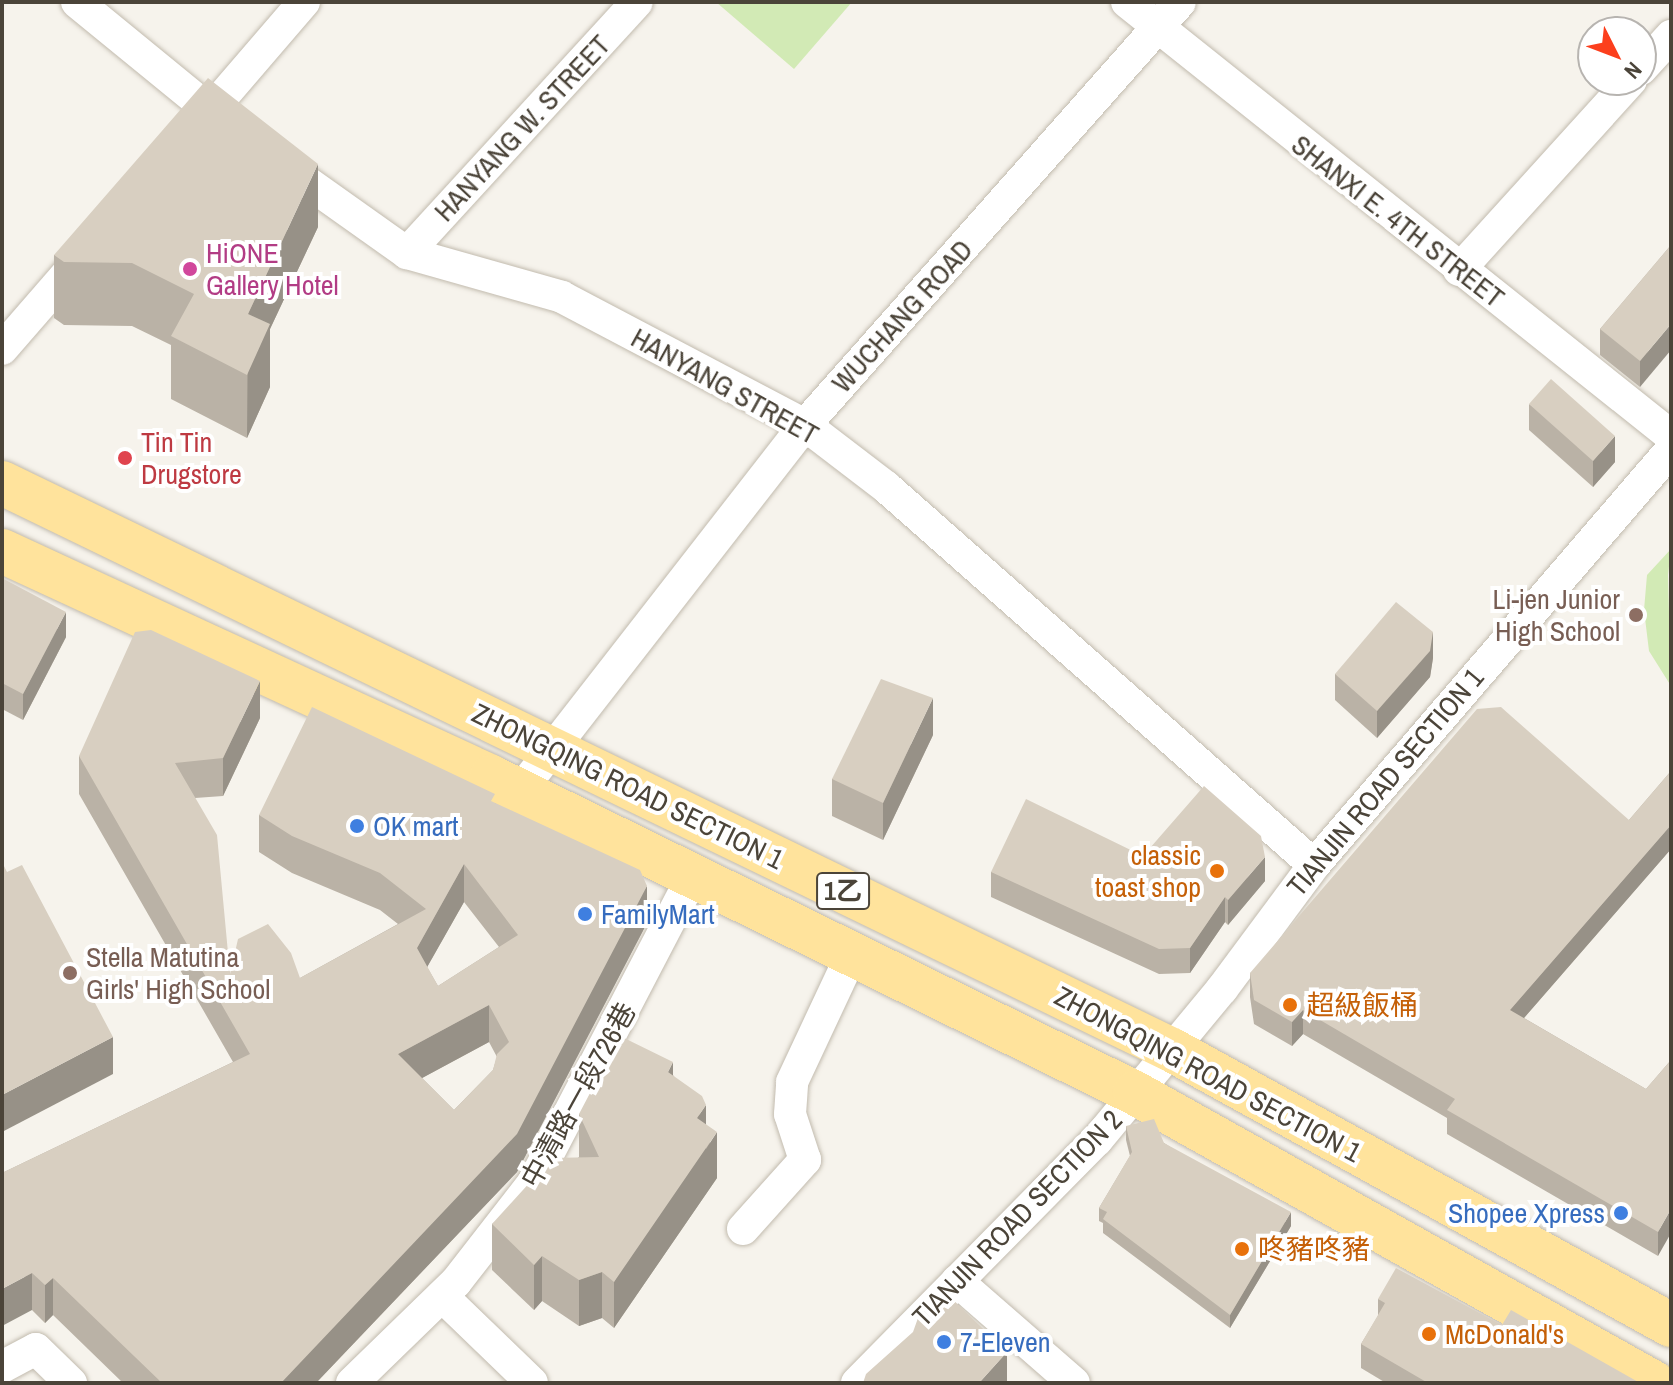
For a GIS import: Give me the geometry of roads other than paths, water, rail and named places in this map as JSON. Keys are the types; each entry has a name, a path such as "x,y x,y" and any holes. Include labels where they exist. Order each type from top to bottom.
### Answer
{"main road":[{"name":"ZHONGQING ROAD SECTION 1","path":"2,483 1172,1050 1671,1325"},
{"name":"ZHONGQING ROAD SECTION 1","path":"2,551 519,792 691,879 1135,1093 1654,1383"}],"street":[{"name":"HANYANG STREET","path":"77,2 209,112 407,253 562,297 805,425 886,487 1314,865"},
{"path":"178,147 304,2"},
{"name":"HANYANG W. STREET","path":"407,253 637,2"},
{"name":"SHANXI E. 4TH STREET","path":"1127,2 1156,29 1671,436"},
{"name":"WUCHANG ROAD","path":"519,792 805,425 1180,2"},
{"path":"1657,51 1671,36"},
{"path":"1459,270 1617,96"},
{"path":"2,349 106,231"},
{"name":"TIANJIN ROAD SECTION 1","path":"1172,1050 1314,865 1671,450"},
{"name":"中清路一段726巷","path":"352,1383 442,1296 533,1183 691,879"},
{"path":"743,1229 805,1160 790,1114 792,1082 852,954"},
{"name":"TIANJIN ROAD SECTION 2","path":"857,1383 1097,1140 1172,1050"},
{"path":"957,1281 1074,1383"},
{"path":"442,1296 532,1383"},
{"path":"2,1367 36,1349 71,1383"}],"place":[{"name":"HiONE Gallery Hotel","path":"190,269"},
{"name":"Tin Tin Drugstore","path":"125,458"},
{"name":"Li-jen Junior High School","path":"1636,615"},
{"name":"OK mart","path":"357,826"},
{"name":"classic toast shop","path":"1217,871"},
{"name":"FamilyMart","path":"585,914"},
{"name":"Stella Matutina Girls' High School","path":"70,973"},
{"name":"超級飯桶","path":"1290,1005"},
{"name":"Shopee Xpress","path":"1621,1213"},
{"name":"咚豬咚豬","path":"1242,1249"},
{"name":"McDonald's","path":"1429,1334"},
{"name":"7-Eleven","path":"944,1342"}]}
